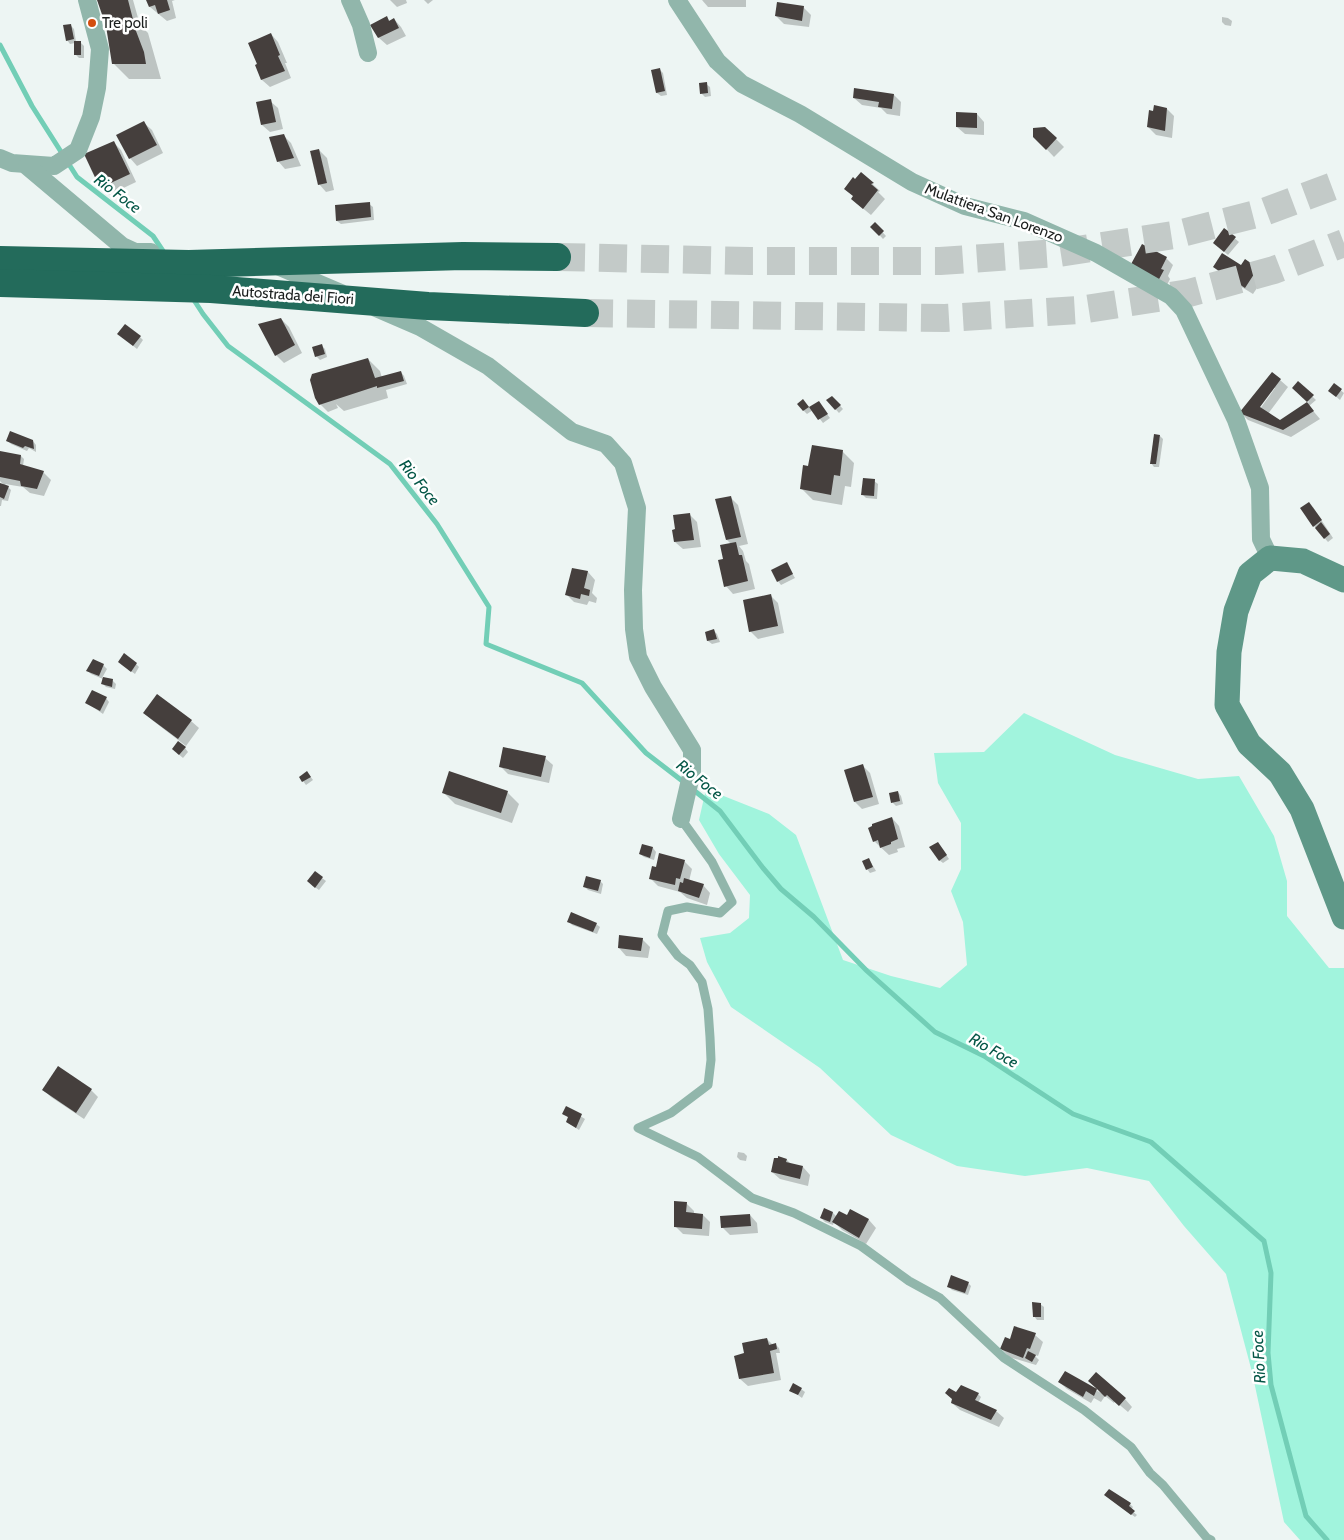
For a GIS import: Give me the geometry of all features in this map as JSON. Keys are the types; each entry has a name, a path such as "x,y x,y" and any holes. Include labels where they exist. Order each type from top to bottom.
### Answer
{"highway":[{"name":"Autostrada dei Fiori","path":"0,260 189,264 463,256 557,257"},
{"name":"Autostrada dei Fiori","path":"0,283 211,289 428,306 585,313"}],"main road":[{"path":"1344,580 1303,561 1270,558 1250,574 1236,611 1229,652 1227,706 1248,744 1280,772 1302,809 1344,917"}],"street":[{"path":"0,158 12,164 54,166 78,150 91,117 97,88 100,49 88,0"},
{"path":"350,0 361,25 368,53"},
{"name":"Mulattiera San Lorenzo","path":"677,0 717,61 742,84 800,114 912,182 965,206 1024,221 1096,252 1171,296 1184,310 1236,420 1260,488 1261,539 1270,558"},
{"path":"27,166 128,249 135,252 217,250 275,265 420,327 488,366 572,432 606,444 623,462 637,508 633,590 634,628 638,657 653,687 692,750 692,771 681,819"}],"lane":[{"path":"681,819 712,862 732,902 720,913 687,907 668,911 662,935 678,956 690,965 702,982 708,1010 710,1037 711,1060 708,1085 671,1113 638,1128 698,1157 752,1198 794,1213 861,1246 909,1281 940,1298 1004,1358 1084,1410 1131,1447 1150,1473 1163,1485 1207,1538 1211,1540"}],"green space":[{"path":"1024,713 1115,755 1198,779 1239,776 1274,836 1287,881 1287,916 1329,968 1344,968 1344,1540 1300,1540 1284,1522 1252,1372 1226,1274 1184,1226 1149,1181 1087,1168 1025,1176 957,1166 891,1135 820,1068 731,1007 707,962 700,938 730,933 749,918 750,895 719,854 699,820 706,789 769,814 796,835 843,960 891,976 940,988 967,965 963,922 951,891 961,869 961,823 938,783 934,753 984,752"}],"building":[{"path":"97,0 128,0 146,64 112,64 106,26"},
{"path":"146,0 167,0 170,10 158,14 155,5 149,7"},
{"path":"777,2 804,6 802,21 775,16"},
{"path":"387,16 389,21 394,18 399,28 378,38 370,25"},
{"path":"71,24 74,39 66,41 63,25"},
{"path":"271,33 285,71 261,80 255,65 257,64 248,43"},
{"path":"74,41 81,41 81,55 74,55"},
{"path":"660,68 665,91 656,93 651,70"},
{"path":"707,82 708,93 700,94 699,83"},
{"path":"854,88 894,94 892,109 878,107 879,102 853,98"},
{"path":"271,99 276,122 261,125 256,102"},
{"path":"1154,105 1167,108 1165,131 1147,127 1149,110 1153,111"},
{"path":"956,112 977,113 977,128 956,127"},
{"path":"144,121 157,145 129,159 116,135"},
{"path":"1045,127 1057,138 1046,150 1033,137 1033,128"},
{"path":"284,134 294,158 277,162 269,137"},
{"path":"114,141 130,174 100,188 84,154"},
{"path":"319,149 327,183 318,185 310,151"},
{"path":"861,172 874,183 871,184 878,190 863,209 851,199 853,196 844,189 853,177 855,179"},
{"path":"370,202 371,217 336,221 335,205"},
{"path":"875,222 884,231 879,236 870,227"},
{"path":"1224,228 1236,237 1224,252 1213,243"},
{"path":"1142,244 1167,257 1161,269 1164,270 1158,281 1130,266"},
{"path":"1222,253 1241,265 1245,259 1258,268 1245,288 1213,267"},
{"path":"281,318 295,345 275,356 258,324"},
{"path":"125,324 141,336 133,346 117,334"},
{"path":"322,344 325,354 315,357 312,347"},
{"path":"368,358 375,378 401,371 404,381 377,388 377,386 319,405 310,380 312,374"},
{"path":"1272,372 1281,379 1260,407 1280,420 1307,402 1314,411 1283,430 1239,413"},
{"path":"1298,381 1314,395 1307,402 1292,388"},
{"path":"1334,383 1342,389 1336,397 1328,391"},
{"path":"832,396 841,405 835,410 826,400"},
{"path":"803,399 809,407 803,411 797,404"},
{"path":"819,401 828,414 818,420 809,407"},
{"path":"10,431 33,440 34,449 25,446 23,448 6,441"},
{"path":"1154,434 1160,435 1156,464 1150,464"},
{"path":"812,445 843,450 840,476 834,475 831,495 800,489 803,465 808,466"},
{"path":"0,451 21,455 20,464 44,471 37,489 21,486 20,481 0,477"},
{"path":"863,478 875,479 874,496 861,495"},
{"path":"0,483 9,486 4,499 0,497"},
{"path":"731,496 741,537 726,540 715,499"},
{"path":"1309,502 1322,520 1313,527 1300,508"},
{"path":"690,513 694,540 674,542 672,530 675,529 673,515"},
{"path":"1321,522 1330,534 1324,539 1315,528"},
{"path":"736,542 739,555 742,555 748,581 724,587 718,560 723,559 720,545"},
{"path":"787,562 793,574 777,582 771,570"},
{"path":"572,568 588,571 584,588 590,590 589,596 581,594 580,599 565,595"},
{"path":"771,594 778,626 749,632 743,600"},
{"path":"714,629 717,639 707,641 705,632"},
{"path":"124,653 137,663 131,672 118,662"},
{"path":"93,659 104,664 99,676 86,671"},
{"path":"103,677 113,679 112,687 101,684"},
{"path":"92,690 107,697 100,711 85,703"},
{"path":"157,694 192,720 178,739 143,713"},
{"path":"178,741 186,747 179,755 172,749"},
{"path":"503,747 546,756 541,777 499,767"},
{"path":"863,764 873,797 854,802 844,770"},
{"path":"307,771 311,777 302,782 299,777"},
{"path":"449,771 508,791 501,813 442,793"},
{"path":"898,791 900,801 891,803 889,793"},
{"path":"892,817 898,839 880,848 878,840 873,842 868,828 872,824"},
{"path":"938,842 947,855 939,861 929,847"},
{"path":"642,844 653,847 650,858 639,854"},
{"path":"659,853 685,860 680,879 676,878 675,885 649,879 652,866 656,867"},
{"path":"869,858 873,867 866,870 862,861"},
{"path":"315,871 323,877 315,888 307,881"},
{"path":"586,876 601,880 598,891 583,887"},
{"path":"684,878 704,884 699,898 678,891 680,882 683,883"},
{"path":"571,912 597,923 593,932 567,922"},
{"path":"619,935 643,938 641,951 618,948"},
{"path":"58,1066 92,1089 76,1113 42,1090"},
{"path":"566,1106 582,1114 576,1128 566,1122 568,1117 562,1114"},
{"path":"778,1156 787,1159 786,1162 803,1166 800,1179 771,1172 774,1158 778,1158"},
{"path":"674,1201 687,1202 686,1212 703,1214 702,1229 674,1227"},
{"path":"824,1208 833,1212 830,1222 820,1218"},
{"path":"850,1209 869,1219 859,1238 832,1222 839,1211 847,1215"},
{"path":"750,1214 751,1226 721,1228 720,1216"},
{"path":"951,1275 969,1282 965,1293 947,1287"},
{"path":"1032,1302 1041,1303 1041,1317 1033,1317"},
{"path":"1014,1326 1036,1333 1030,1349 1027,1348 1023,1358 1000,1349 1005,1337 1010,1339"},
{"path":"767,1338 769,1345 776,1343 777,1349 770,1351 774,1373 739,1379 734,1356 744,1353 742,1343"},
{"path":"1028,1351 1036,1355 1032,1362 1025,1358"},
{"path":"1065,1371 1097,1389 1094,1396 1086,1391 1083,1397 1058,1382"},
{"path":"1096,1372 1126,1398 1119,1406 1107,1395 1105,1397 1088,1381"},
{"path":"793,1383 802,1388 798,1395 789,1391"},
{"path":"961,1385 979,1393 975,1400 997,1410 991,1420 951,1403 952,1399 945,1393 949,1388 956,1392"},
{"path":"1109,1489 1131,1503 1129,1506 1135,1511 1131,1515 1104,1495"}],"waterway":[{"name":"Rio Foce","path":"0,45 32,106 77,177 153,236 165,254"},
{"name":"Rio Foce","path":"192,297 228,346 390,464 437,524 489,607 486,644 582,683 646,753 685,783"},
{"name":"Rio Foce","path":"691,788 720,811 781,889 814,917 867,971 935,1032 984,1056 1073,1114 1151,1142 1264,1241 1271,1273 1268,1353 1271,1385 1306,1516 1327,1540"}],"tunnel":[{"path":"557,257 750,261 940,261 1058,253 1174,235 1264,212 1344,182"},
{"path":"585,313 945,318 1080,310 1189,293 1274,270 1344,243"}],"place":[{"name":"Tre poli","path":"92,23"}]}
